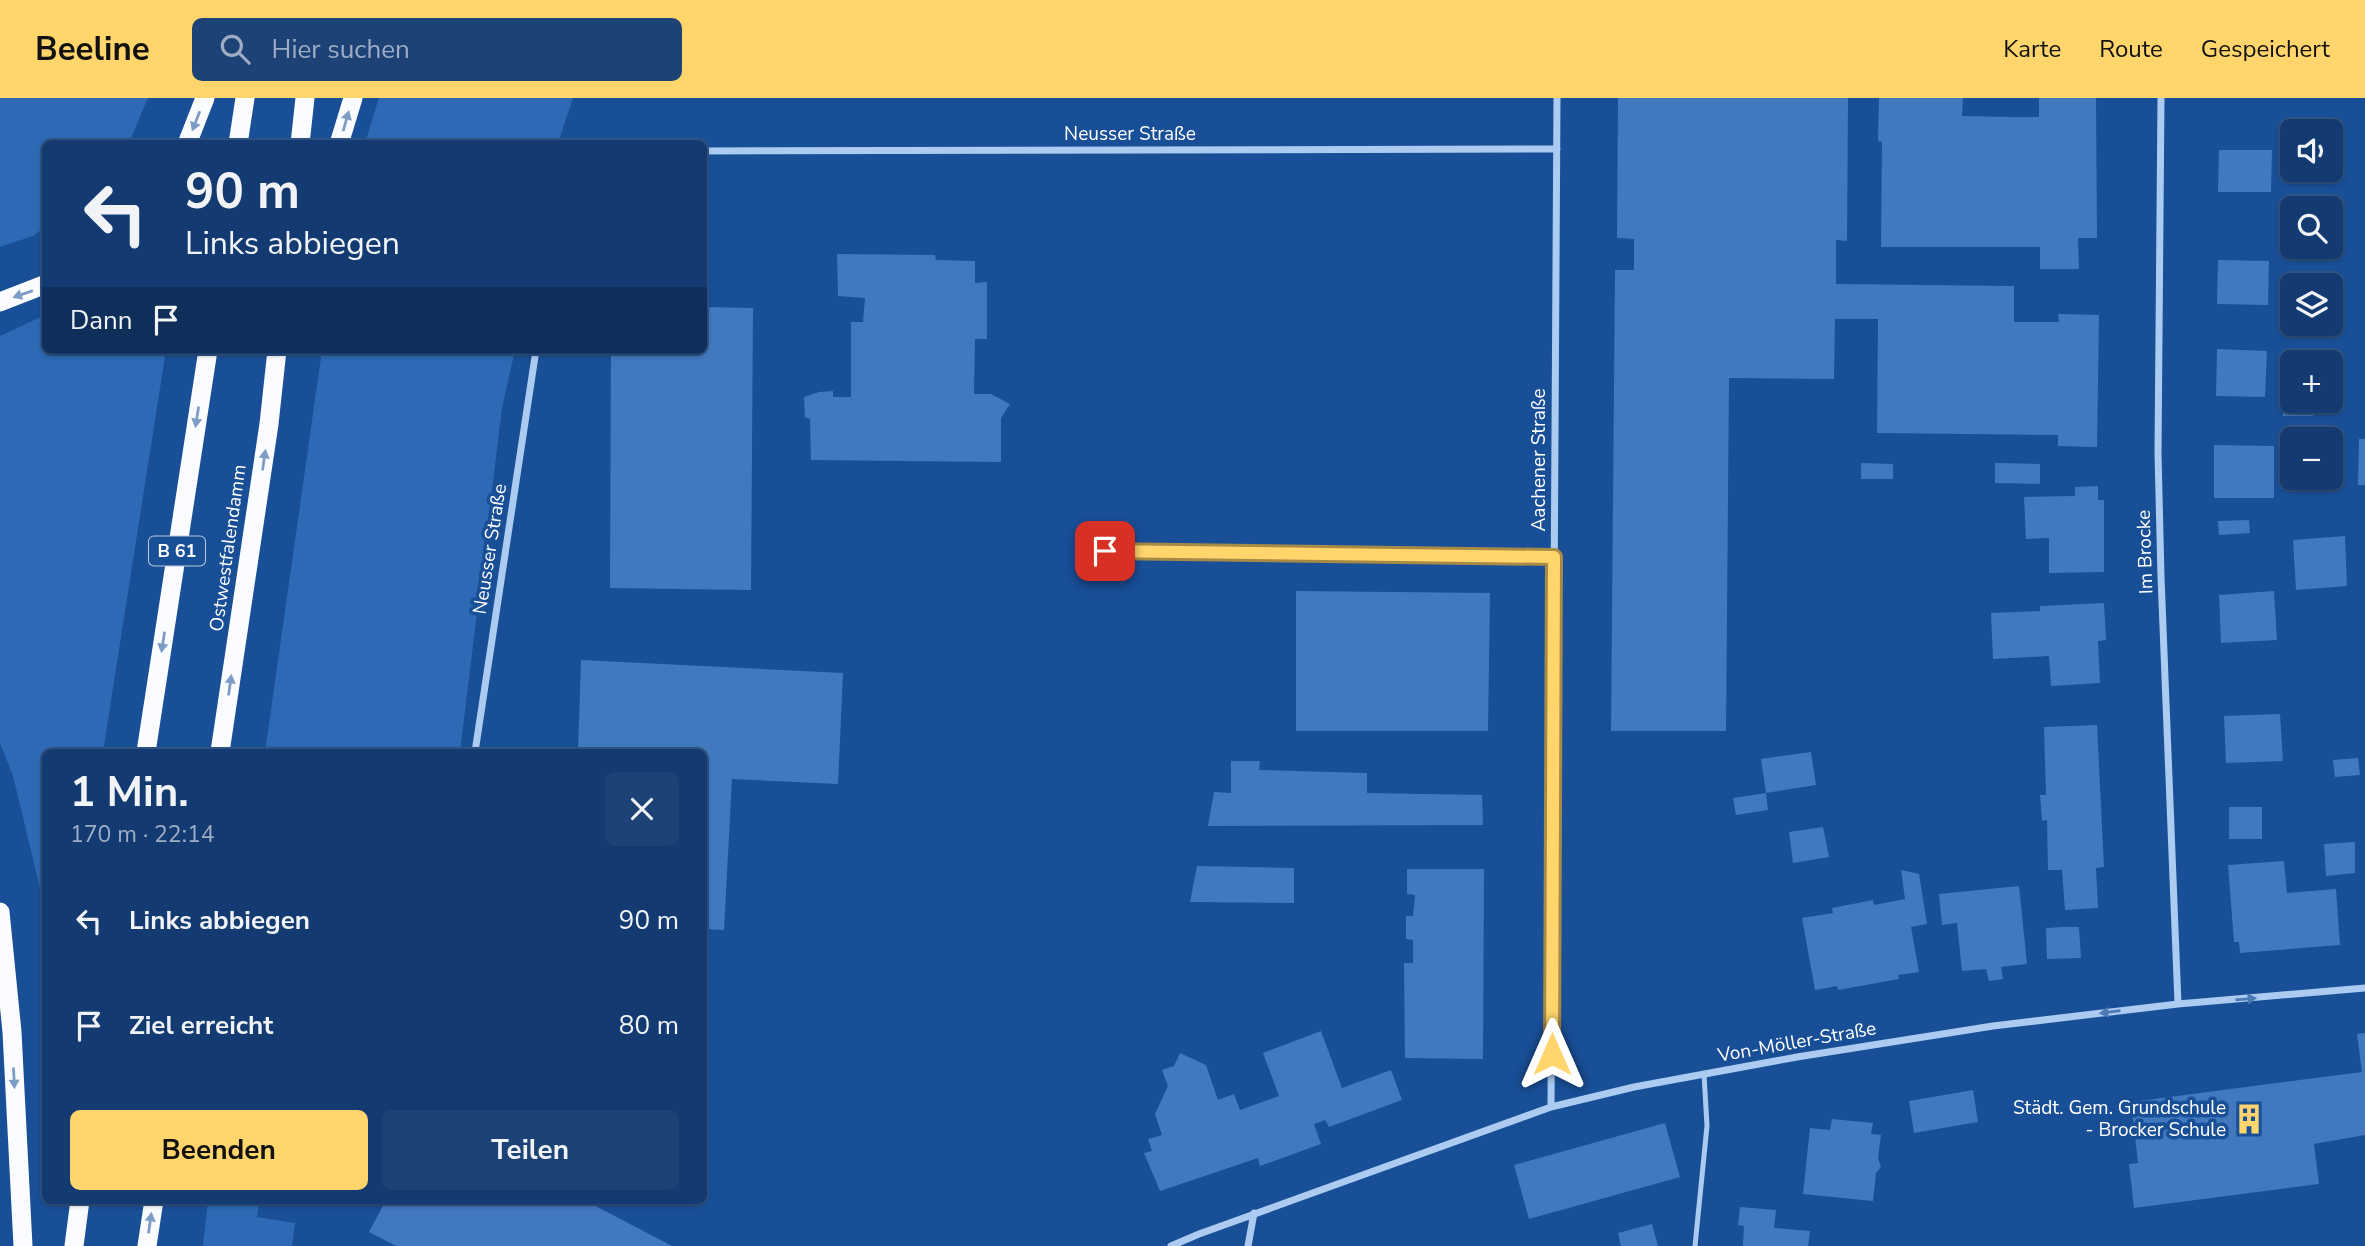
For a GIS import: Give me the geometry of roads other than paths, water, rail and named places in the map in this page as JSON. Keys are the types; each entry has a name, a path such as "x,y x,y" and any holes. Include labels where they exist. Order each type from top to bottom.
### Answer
{"highway":[{"path":"189,140 205,98"},
{"path":"239,140 245,98"},
{"path":"300,140 305,98"},
{"path":"340,140 352,98"},
{"path":"0,302 42,286"},
{"name":"B 61","path":"145,749 207,354"},
{"name":"Ostwestfalendamm","path":"220,749 269,424 277,354"},
{"path":"269,424 287,354"},
{"path":"0,912 12,1032 23,1246"},
{"path":"74,1246 79,1204"},
{"path":"147,1246 153,1204"}],"street":[{"name":"Aachener Straße","path":"1551,1107 1557,98"},
{"name":"Im Brocke","path":"2161,98 2158,436 2178,1004"},
{"name":"Neusser Straße","path":"707,151 1557,149"},
{"name":"Neusser Straße","path":"475,749 535,354"},
{"name":"Von-Möller-Straße","path":"1171,1246 1254,1213 1551,1107 1634,1087 1811,1054 1973,1029 2178,1004 2365,988"},
{"path":"1248,1246 1254,1213"}],"lane":[{"path":"1105,551 1554,557"},
{"path":"1695,1246 1707,1126 1704,1074"}],"place":[{"name":"Städt. Gem. Grundschule - Brocker Schule","path":"2249,1119"}]}
